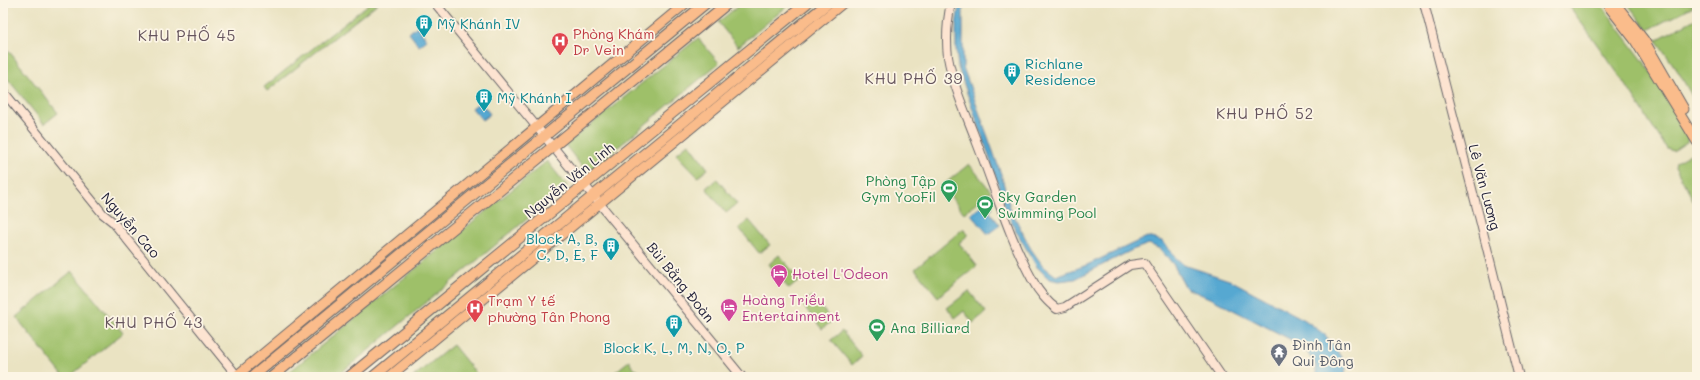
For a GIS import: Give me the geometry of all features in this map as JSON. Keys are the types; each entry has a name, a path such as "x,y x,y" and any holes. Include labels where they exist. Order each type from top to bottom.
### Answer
{"highway":[{"path":"252,377 706,3"},
{"path":"272,377 728,3"},
{"name":"Nguyễn Văn Linh","path":"349,377 807,3"},
{"name":"Nguyễn Văn Linh","path":"373,377 444,324 596,200 828,3"}],"main road":[{"path":"237,377 686,3"},
{"name":"Nguyễn Văn Linh","path":"596,200 843,3"},
{"path":"1606,3 1634,39 1697,142"},
{"path":"1615,3 1644,40 1697,131"},
{"name":"Nguyễn Văn Linh","path":"389,377 444,324"}],"street":[{"name":"Bùi Bằng Đoàn","path":"435,3 742,377"},
{"path":"951,3 948,17 948,58 1001,207 1034,282 1052,305 1057,309 1065,307 1130,265 1144,263 1222,377"},
{"name":"Lê Văn Lương","path":"1424,3 1499,295 1518,377"},
{"name":"Nguyễn Cao","path":"3,91 103,214 113,222 175,297 237,377"}],"green space":[{"path":"370,3 378,3 267,91 264,87"},
{"path":"742,3 791,3 738,47 718,22"},
{"path":"1567,3 1600,3 1653,74 1688,136 1687,142 1673,151 1667,149 1624,82"},
{"path":"1627,3 1647,3 1649,6 1654,3 1697,4 1648,30"},
{"path":"1697,18 1697,105 1679,73 1656,40"},
{"path":"698,38 719,63 587,173 565,145"},
{"path":"8,50 58,113 44,124 3,73 3,54"},
{"path":"689,143 708,169 698,177 676,154"},
{"path":"1694,152 1697,154 1697,207 1675,167 1676,162"},
{"path":"547,161 567,186 336,377 283,377"},
{"path":"969,164 991,191 964,213 942,186"},
{"path":"717,179 737,204 726,213 706,188"},
{"path":"749,220 770,245 759,253 739,228"},
{"path":"963,229 968,235 959,243 977,266 938,297 915,269"},
{"path":"779,255 800,280 789,289 769,264"},
{"path":"72,271 123,333 69,377 64,377 16,317"},
{"path":"969,291 986,312 973,323 964,311 955,318 947,308"},
{"path":"812,296 832,321 822,329 802,304"},
{"path":"842,331 862,356 852,365 831,340"},
{"path":"453,345 479,377 413,377"},
{"path":"630,360 632,367 639,371 632,377 609,377"}],"water":[{"path":"959,5 963,5 963,67 1001,174 1010,208 1031,249 1043,266 1056,276 1087,265 1147,237 1162,241 1174,256 1184,265 1232,281 1305,320 1325,335 1336,349 1346,366 1345,377 1317,377 1315,364 1303,346 1214,300 1186,288 1173,264 1160,249 1149,244 1132,250 1075,279 1059,281 1049,279 1037,267 1015,229 1005,206 958,67 956,26"},
{"path":"417,26 427,40 419,46 409,33"},
{"path":"480,102 490,114 482,120 472,108"},
{"name":"Sky Garden Swimming Pool","path":"987,202 992,204 992,209 989,211 1000,225 988,234 971,214"}],"place":[{"name":"Mỹ Khánh IV","path":"424,38"},
{"name":"Phòng Khám Dr Vein","path":"560,56"},
{"name":"Richlane Residence","path":"1012,86"},
{"name":"Mỹ Khánh I","path":"484,112"},
{"name":"Phòng Tập Gym YooFil","path":"949,203"},
{"name":"Sky Garden Swimming Pool","path":"985,219"},
{"name":"Block A, B, C, D, E, F","path":"611,261"},
{"name":"Hotel L'Odeon","path":"779,288"},
{"name":"Hoàng Triều Entertainment","path":"729,322"},
{"name":"Trạm Y tế phường Tân Phong","path":"475,323"},
{"name":"Block K, L, M, N, O, P","path":"674,338"},
{"name":"Ana Billiard","path":"877,342"},
{"name":"Đình Tân Qui Đông","path":"1279,367"}],"district":[{"name":"KHU PHỐ 45","path":"187,35"},
{"name":"KHU PHỐ 39","path":"914,78"},
{"name":"KHU PHỐ 52","path":"1265,113"},
{"name":"KHU PHỐ 43","path":"154,322"}]}
